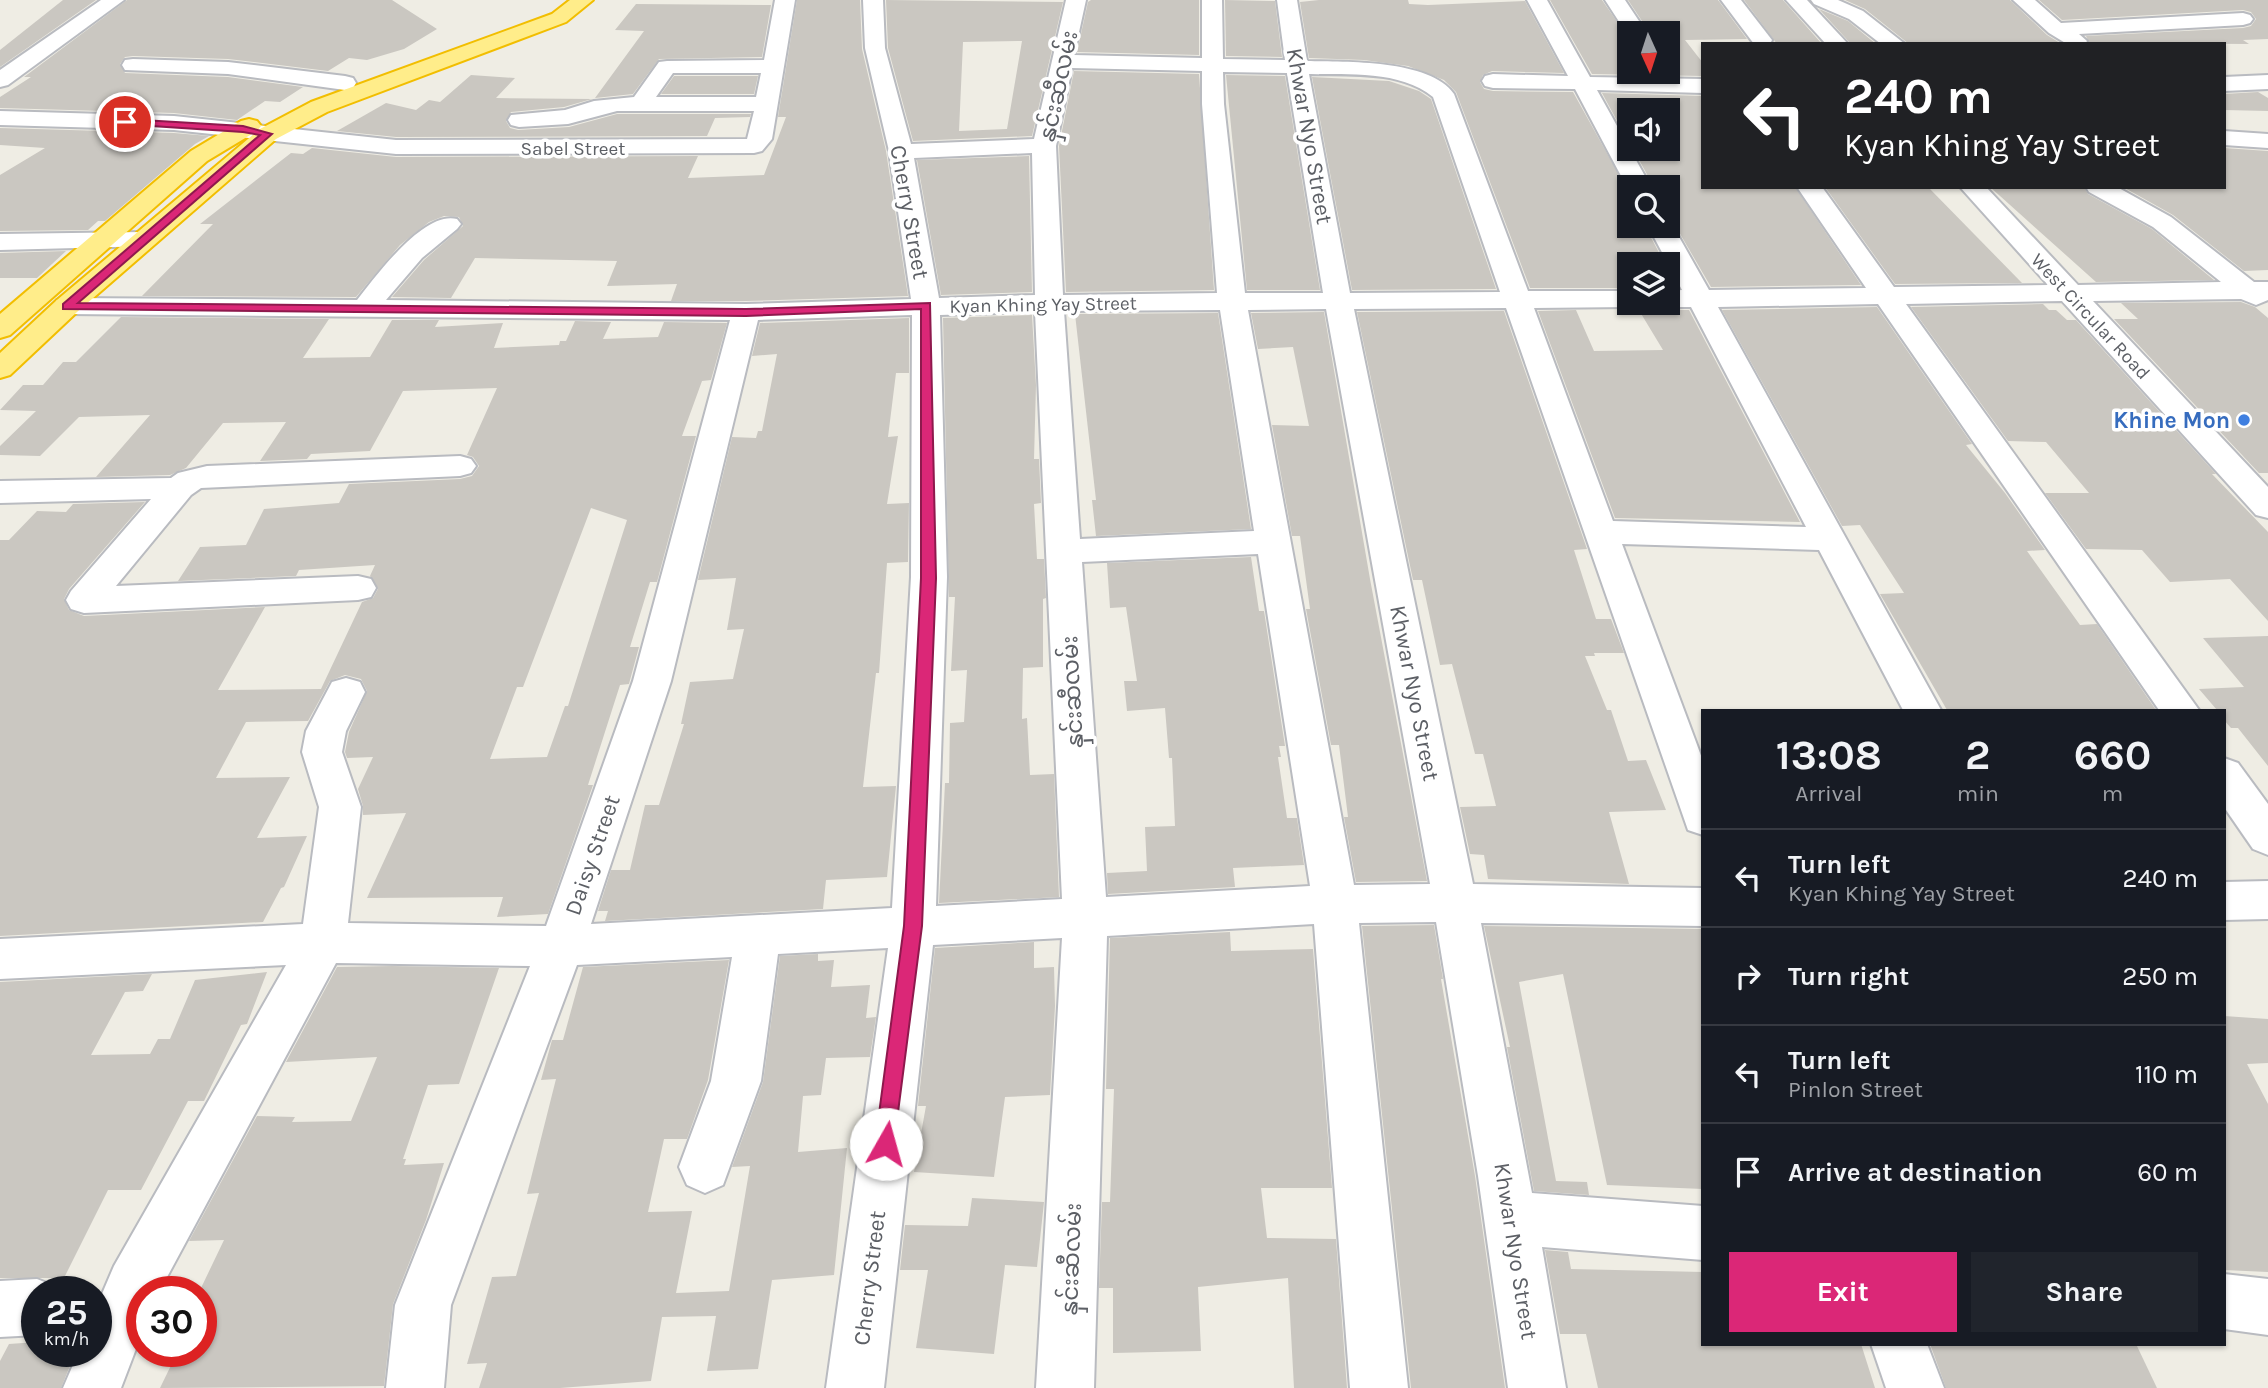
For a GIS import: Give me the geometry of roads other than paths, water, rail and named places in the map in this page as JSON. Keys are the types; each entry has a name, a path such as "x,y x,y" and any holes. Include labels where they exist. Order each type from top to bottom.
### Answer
{"highway":[{"path":"0,330 199,156 243,129 273,113 345,83 537,10 555,0"},
{"path":"0,369 67,306 268,134 318,107 559,18 583,0"}],"street":[{"path":"0,80 114,0"},
{"name":"Sabel Street","path":"0,118 174,123 396,147 754,146 760,139 785,0"},
{"name":"Cherry Street","path":"855,1388 913,926 929,578 926,306 901,151 875,48 873,0"},
{"name":"နှင်းဆီလမ်း","path":"1065,1388 1085,918 1049,303 1044,146 1076,0"},
{"path":"1212,0 1218,166 1232,301 1335,904 1379,1388"},
{"name":"Khwar Nyo Street","path":"1287,0 1296,65 1339,301 1456,903 1511,1218 1537,1388"},
{"path":"1537,0 1580,84 1632,175"},
{"path":"1615,0 1629,21"},
{"path":"1731,0 1762,40"},
{"path":"1796,0 1836,42"},
{"path":"1821,0 1856,15 1892,42"},
{"path":"2023,0 2056,29 2078,42"},
{"path":"2056,29 2251,25 2220,0"},
{"path":"1063,61 1296,65 1380,71 1439,90 1701,812"},
{"path":"133,65 228,68 345,83"},
{"path":"641,103 667,67 773,66"},
{"path":"1493,81 1580,84 1617,81"},
{"path":"1680,81 1701,86"},
{"path":"2226,84 2268,82"},
{"path":"519,120 560,119 594,108 641,103 766,104"},
{"path":"2226,138 2268,141"},
{"path":"901,151 1044,146"},
{"path":"1810,189 2179,709"},
{"name":"West Circular Road","path":"1974,189 2268,507"},
{"path":"2102,189 2162,222 2259,290 2268,312"},
{"path":"365,309 400,262 420,243 448,224"},
{"path":"1668,238 1921,709"},
{"path":"0,242 143,240"},
{"path":"1680,299 2259,290"},
{"name":"Kyan Khing Yay Street","path":"67,306 746,312 1049,303 1617,299"},
{"name":"Daisy Street","path":"415,1388 423,1305 561,946 652,681 746,312"},
{"path":"358,588 84,600 179,488 190,480 207,476 460,466"},
{"path":"0,492 179,488"},
{"path":"1599,532 1831,539"},
{"path":"1064,551 1273,542"},
{"path":"92,1388 114,1289 324,943 340,807 322,752 326,731 346,692"},
{"path":"2226,777 2268,837"},
{"path":"2226,901 2268,900"},
{"path":"0,959 324,943 561,946 1335,904 1701,907"},
{"path":"705,1167 736,1081 758,935"},
{"path":"1511,1218 1701,1233"},
{"path":"2226,1301 2268,1307"},
{"path":"0,1309 21,1308"},
{"path":"1900,1346 1915,1388"}],"place":[{"name":"Khine Mon","path":"2244,420"}]}
